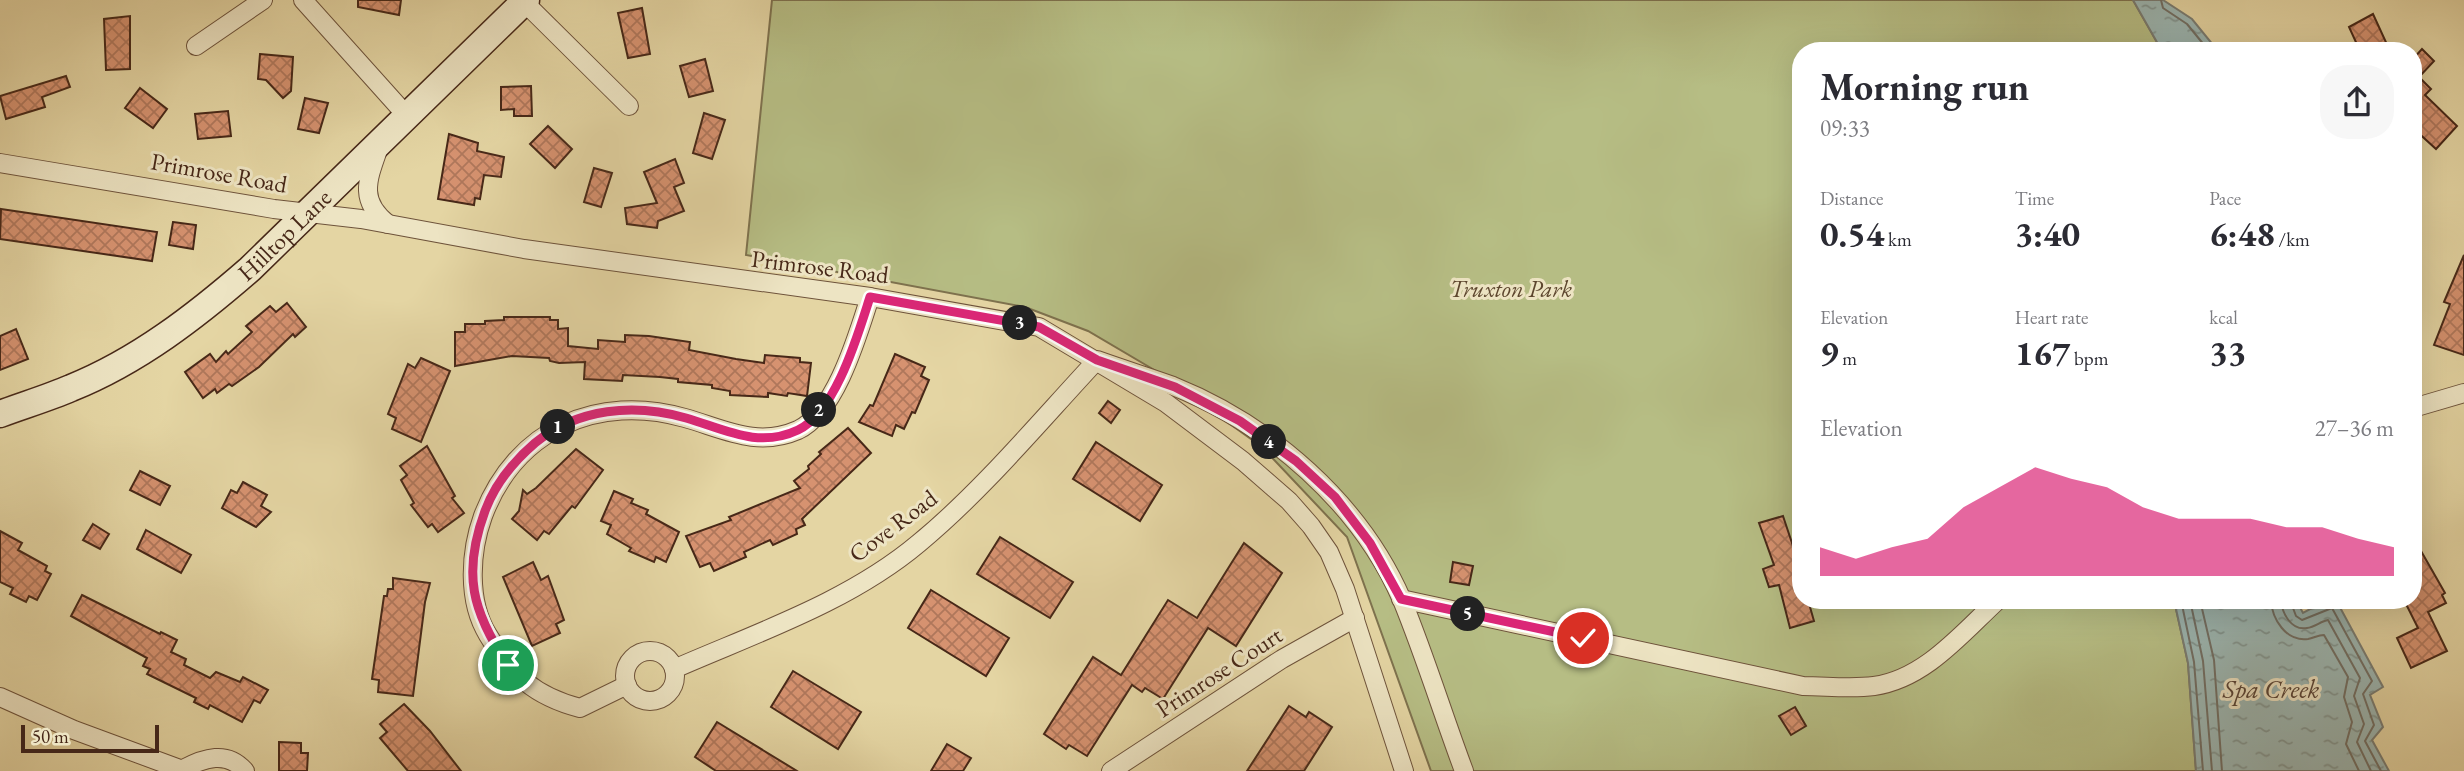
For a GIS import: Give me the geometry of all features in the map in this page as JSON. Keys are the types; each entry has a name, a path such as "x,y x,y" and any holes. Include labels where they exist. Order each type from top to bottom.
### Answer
{"street":[{"path":"196,46 263,0"},
{"path":"303,0 407,116"},
{"path":"525,1 629,107"},
{"name":"Hilltop Lane","path":"0,414 72,388 144,350 207,306 308,213 525,1"},
{"path":"380,142 366,183 374,213 388,224"},
{"name":"Primrose Road","path":"0,163 664,270 870,297 1039,327 1166,403 1289,501 1329,552 1355,618 1404,771"},
{"path":"627,685 580,708 562,703 538,694 508,665 492,641 477,612 473,583 480,525 499,484 514,464 550,431 568,421 615,410 647,410 686,418 733,436 768,439 800,429 827,401 850,362 870,297"},
{"path":"1097,360 1175,387 1240,421 1296,461 1335,497 1352,519 1401,599 1465,771"},
{"name":"Cove Road","path":"674,669 826,603 918,544 957,508 1097,360"},
{"path":"2422,405 2464,393"},
{"path":"1401,599 1803,686 1838,687 1875,686 1903,678 1933,660 1988,609"},
{"name":"Primrose Court","path":"1111,771 1282,659 1355,618"},
{"path":"645,652 660,653 674,669 673,686 662,698 638,698 627,685 626,668 637,655 645,652"},
{"path":"0,697 74,730 184,770 199,761 222,757 236,762 244,771"}],"green space":[{"name":"Truxton Park","path":"772,0 2133,0 2157,42 1792,42 1792,609 2176,609 2188,663 2196,771 1431,771 1347,537 1262,447 1156,371 1088,331 1025,307 746,255"}],"water":[{"path":"2133,0 2163,0 2192,19 2211,42 2157,42"},
{"name":"Spa Creek","path":"2176,609 2301,609 2303,613 2310,609 2341,609 2383,687 2370,695 2383,727 2372,740 2389,771 2196,771 2188,663"}],"building":[{"path":"358,0 401,0 399,15 358,7"},
{"path":"642,8 650,54 628,58 618,13"},
{"path":"2373,14 2386,42 2356,42 2349,27"},
{"path":"130,16 130,69 106,70 104,19"},
{"path":"2422,49 2434,61 2422,74"},
{"path":"260,54 293,57 291,91 283,98 266,80 258,79"},
{"path":"705,59 713,91 689,97 680,66"},
{"path":"66,76 70,87 42,97 45,107 6,119 0,96"},
{"path":"2422,80 2431,89 2425,95 2457,126 2436,149 2422,136"},
{"path":"531,86 532,116 514,116 514,109 501,110 501,87"},
{"path":"140,88 167,109 153,128 125,108"},
{"path":"305,98 328,103 319,133 298,129"},
{"path":"228,111 231,136 198,139 195,114"},
{"path":"704,113 725,120 712,159 693,153"},
{"path":"548,126 572,149 555,168 530,144"},
{"path":"449,134 478,143 477,151 504,157 501,177 484,175 480,199 475,198 474,205 438,199"},
{"path":"675,159 684,183 674,187 684,211 658,221 657,228 627,224 625,208 657,203 644,172"},
{"path":"594,168 612,173 601,207 584,202"},
{"path":"1,209 157,232 152,261 0,239"},
{"path":"173,222 196,225 193,249 169,245"},
{"path":"2464,255 2464,355 2434,345 2450,304 2444,302"},
{"path":"287,303 306,327 295,337 293,334 259,367 232,386 229,384 217,393 215,389 203,398 185,372 210,354 216,362 226,351 228,354 252,332 246,326 270,306 276,312"},
{"path":"504,317 550,317 550,320 558,320 558,329 568,328 568,346 598,349 598,340 625,342 625,335 649,336 690,342 689,350 736,359 764,363 765,355 800,358 800,362 811,363 807,396 788,393 787,396 768,393 768,397 730,395 730,391 712,388 712,385 678,382 678,379 660,377 623,375 622,381 584,379 585,362 559,363 550,361 549,358 512,356 455,366 455,332 465,332 465,324 485,324 485,321 504,320"},
{"path":"16,329 28,359 0,370 0,336"},
{"path":"895,354 925,367 921,376 929,380 915,413 912,412 904,429 896,425 892,436 859,422 870,405 873,406"},
{"path":"421,358 450,371 421,442 392,429 396,418 388,414 408,364 415,368"},
{"path":"1108,401 1120,410 1111,423 1099,413"},
{"path":"848,428 871,453 802,519 805,525 796,529 797,534 773,545 770,540 744,552 746,557 714,571 710,563 700,567 686,536 731,520 729,517 800,488 794,481 809,469 808,466 821,454 819,452"},
{"path":"1096,442 1162,485 1140,521 1073,479"},
{"path":"427,446 455,496 452,498 464,513 438,532 432,524 428,527 411,505 414,503 401,480 407,475 400,466"},
{"path":"576,449 603,470 575,508 572,506 549,534 544,531 537,540 512,519 519,511 523,490 527,494 536,488"},
{"path":"140,471 170,486 160,505 130,490"},
{"path":"243,482 267,495 261,506 271,512 256,527 222,508 231,490 237,493"},
{"path":"614,491 633,499 631,503 648,510 646,514 679,532 666,562 656,557 654,562 629,551 631,548 607,534 611,525 601,521"},
{"path":"1783,516 1792,543 1792,609 1811,609 1814,621 1790,628 1779,585 1769,587 1763,569 1774,565 1759,523"},
{"path":"93,524 109,534 100,549 83,540"},
{"path":"146,530 191,555 181,573 137,549"},
{"path":"0,531 22,543 18,550 47,566 45,571 51,574 37,600 29,596 26,602 10,594 13,588 0,582"},
{"path":"1000,537 1073,582 1050,618 977,574"},
{"path":"1244,543 1282,573 1236,646 1208,628 1163,699 1145,688 1142,692 1132,685 1087,756 1069,745 1066,749 1044,734 1093,657 1121,675 1168,600 1197,618"},
{"path":"2422,553 2445,593 2442,595 2446,603 2428,612 2447,651 2411,668 2397,638 2418,628 2408,609 2422,609"},
{"path":"533,562 541,580 548,576 564,620 556,624 560,633 532,646 503,577"},
{"path":"1453,562 1473,566 1469,585 1450,582"},
{"path":"393,578 430,583 425,602 413,696 378,692 379,680 372,679 384,596 387,596 388,589 393,589"},
{"path":"931,590 1009,638 986,676 908,628"},
{"path":"82,595 177,640 171,652 186,659 184,665 210,678 216,672 240,682 243,677 268,690 260,703 254,700 242,722 210,705 208,709 194,702 196,698 147,674 150,669 143,666 147,658 71,616"},
{"path":"793,671 861,712 838,749 771,707"},
{"path":"404,704 430,731 461,771 408,771 380,738 387,732 380,724"},
{"path":"1289,706 1306,717 1309,712 1332,727 1304,771 1247,771"},
{"path":"1795,707 1806,726 1791,735 1779,716"},
{"path":"717,722 797,771 716,771 695,757"},
{"path":"279,742 301,743 301,753 308,753 307,771 279,771"},
{"path":"947,744 971,758 963,771 931,771"}],"route":[{"path":"508,665 486,632 477,612 473,583 475,547 480,525 487,505 514,464 550,431 568,421 615,410 647,410 686,418 733,436 768,439 800,429 827,401 850,362 870,297 1039,327 1097,360 1175,387 1240,421 1296,461 1335,497 1370,543 1401,599 1583,638"}]}
